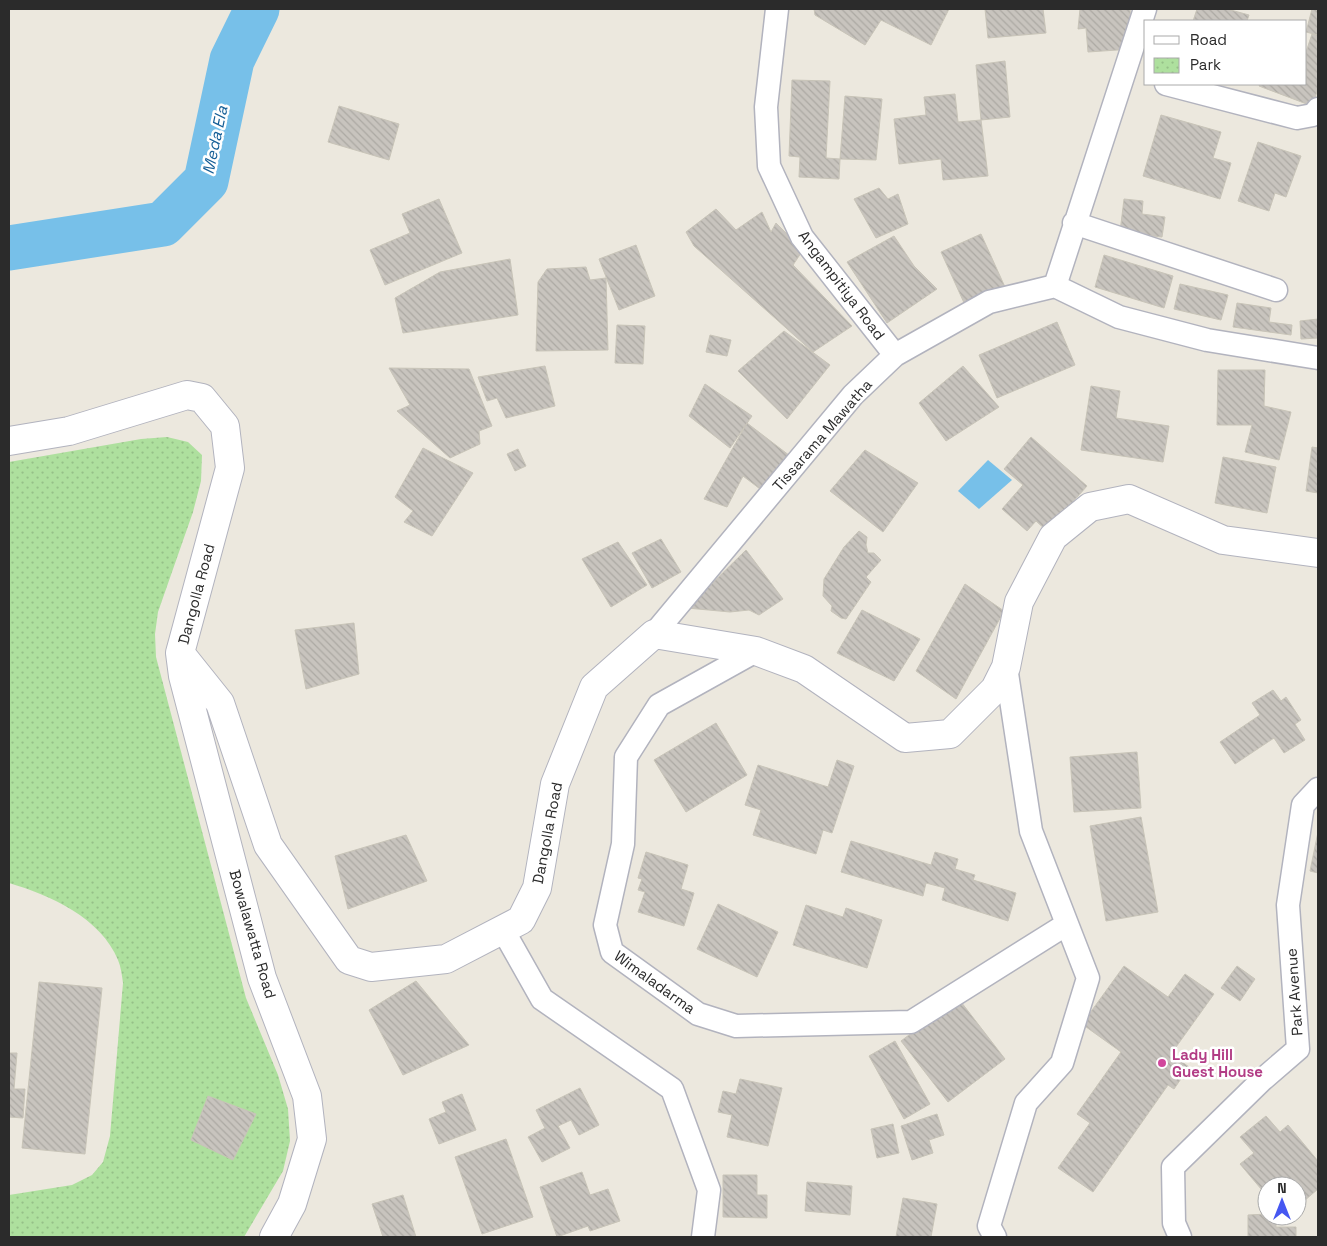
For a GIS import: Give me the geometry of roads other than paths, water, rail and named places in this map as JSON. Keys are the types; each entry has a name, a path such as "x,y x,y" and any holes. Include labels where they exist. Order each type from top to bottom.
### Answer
{"street":[{"name":"Angampitiya Road","path":"777,9 766,107 769,166 802,237 895,355"},
{"path":"1145,9 1136,76 1074,222 1055,286 1119,317 1207,340 1318,358"},
{"path":"1170,85 1297,118 1313,115 1318,108"},
{"path":"1074,222 1276,290"},
{"name":"Tissarama Mawatha","path":"654,634 853,395 895,355 989,302 1055,286"},
{"name":"Dangolla Road","path":"9,441 69,431 187,395 202,398 225,426 230,468 180,654 220,703 268,844 349,960 371,967 446,959 521,920 538,888 555,784 594,687 654,634"},
{"path":"654,634 756,651 804,670 906,738 950,734 995,689 1006,668 1019,602 1053,537 1090,507 1130,499 1223,540 1318,553"},
{"name":"Wimaladarma","path":"756,651 659,705 626,757 623,844 605,926 612,952 698,1014 736,1026 911,1022 1067,924"},
{"name":"Bowalawatta Road","path":"180,654 183,676 262,978 307,1096 312,1139 292,1204 274,1237"},
{"path":"995,1237 989,1226 1026,1103 1062,1063 1088,978 1031,831 1006,668"},
{"name":"Park Avenue","path":"1180,1237 1174,1223 1173,1167 1262,1080 1298,1049 1288,905 1303,806 1318,789"},
{"path":"504,930 542,999 672,1089 709,1190 704,1237"}],"water":[{"path":"988,460 1012,480 979,509 958,491"}],"waterway":[{"name":"Meda Ela","path":"9,248 163,224 206,181 232,60 257,9"}],"place":[{"name":"Lady Hill Guest House","path":"1162,1063"}]}
